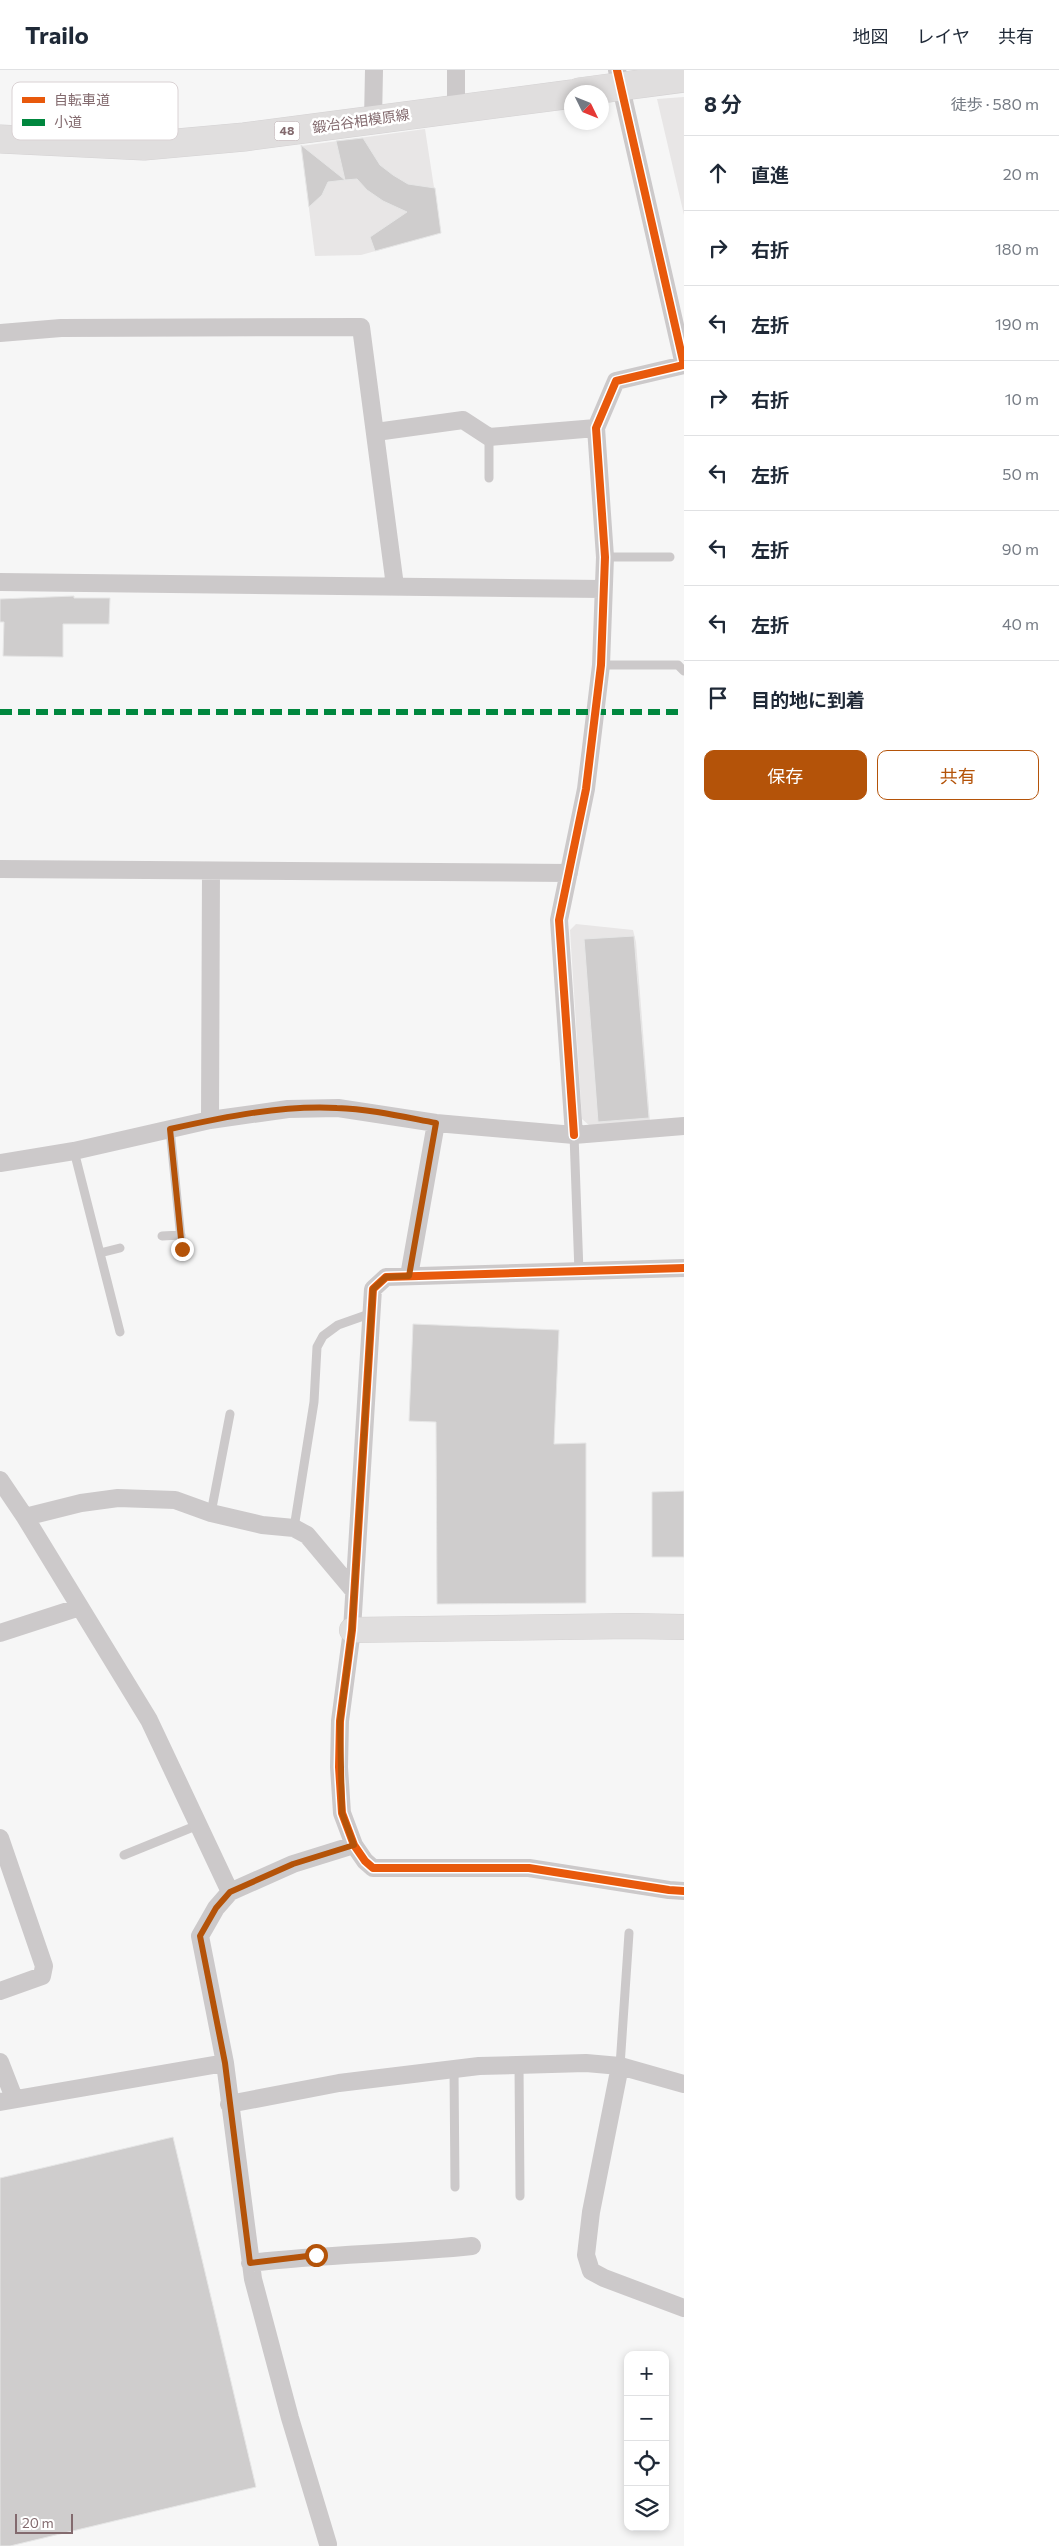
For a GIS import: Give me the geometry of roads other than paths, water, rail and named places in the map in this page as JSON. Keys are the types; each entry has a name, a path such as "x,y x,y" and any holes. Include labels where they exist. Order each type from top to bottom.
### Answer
{"main road":[{"path":"598,85 618,78 684,78"},
{"name":"鍛冶谷相模原線","path":"21,140 144,146 244,137 564,95"}],"street":[{"path":"373,120 374,70"},
{"path":"456,70 456,108"},
{"path":"574,1135 559,920 586,790 601,665 605,557 596,428 616,381 684,365 618,78"},
{"path":"0,332 61,328 361,327 395,586"},
{"path":"376,432 464,420 489,437 596,428"},
{"path":"0,582 603,589"},
{"path":"0,869 568,873"},
{"path":"210,1120 211,871"},
{"path":"0,1163 74,1151 210,1120 288,1109 338,1108 436,1123 574,1135 684,1126"},
{"path":"409,1276 436,1123"},
{"path":"684,1268 386,1277 373,1289 352,1630 340,1722 339,1767 342,1813 354,1845 364,1861 373,1868 529,1868 684,1891"},
{"path":"0,1480 25,1517 149,1720 230,1892"},
{"path":"25,1517 82,1503 118,1498 176,1500 211,1513 262,1525 294,1528 307,1535 354,1590"},
{"path":"0,1633 80,1607"},
{"path":"352,1630 684,1627"},
{"path":"0,1838 44,1966 42,1976 0,1991"},
{"path":"328,2545 290,2418 250,2263 225,2063 200,1936 216,1908 230,1892 293,1864 354,1845"},
{"path":"0,2062 7,2100 225,2063"},
{"path":"229,2104 339,2083 454,2069 519,2065 586,2063 620,2066 684,2084"},
{"path":"620,2066 591,2212 586,2255 591,2271 604,2278 684,2308"},
{"path":"250,2263 316,2255 344,2256 472,2246"}],"lane":[{"path":"489,437 489,478"},
{"path":"605,557 670,557"},
{"path":"601,665 678,665 684,671"},
{"path":"170,1129 182,1249"},
{"path":"574,1135 579,1272"},
{"path":"74,1151 120,1332"},
{"path":"162,1236 181,1235"},
{"path":"100,1253 120,1248"},
{"path":"294,1528 314,1402 317,1346 323,1336 338,1325 372,1313"},
{"path":"211,1513 230,1414"},
{"path":"124,1855 198,1825"},
{"path":"620,2066 629,1933"},
{"path":"519,2065 520,2196"},
{"path":"454,2069 455,2187"}]}
